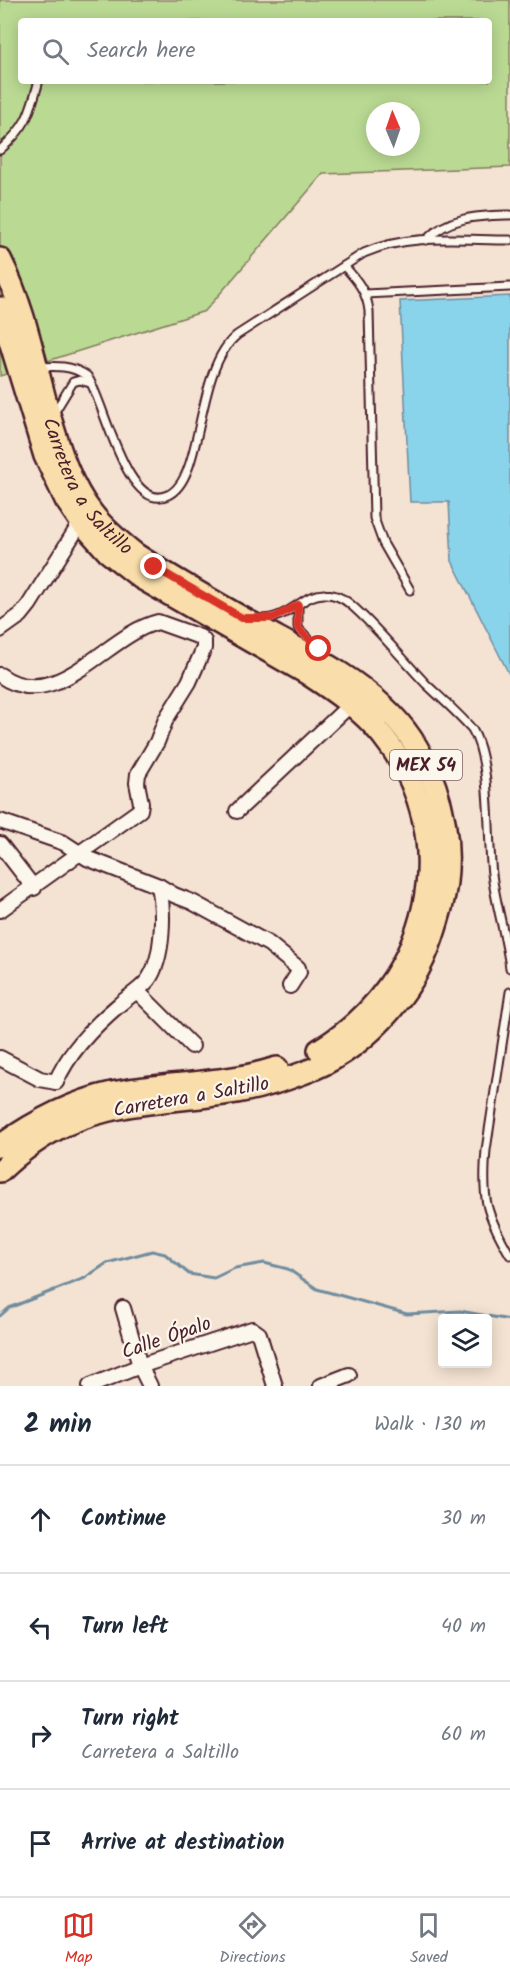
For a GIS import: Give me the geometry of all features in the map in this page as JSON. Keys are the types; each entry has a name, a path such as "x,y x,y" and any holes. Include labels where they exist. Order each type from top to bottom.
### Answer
{"main road":[{"name":"Carretera a Saltillo","path":"0,259 20,306 68,471 92,513 135,555 334,669 385,707 400,724 425,762 444,818 447,859 443,903 429,947 400,996 364,1037 343,1053 305,1073 237,1092 135,1105 97,1113 64,1125 44,1137 0,1171"},
{"name":"Carretera a Saltillo","path":"0,308 45,456 62,493 81,522 108,552 141,578 308,674 351,704 373,724 405,771 421,809 427,839 429,882 426,903 413,943 389,986 353,1026 334,1041 297,1061 266,1071 113,1093 65,1108 37,1122 0,1146"}],"street":[{"path":"0,630 21,615 29,605 81,522"},
{"path":"0,675 8,681 26,687 58,681 123,640 155,623 162,622 200,637 205,645 189,682 166,718 157,741 138,774 136,783 142,806 140,810 34,888 0,910"},
{"path":"237,811 351,704"},
{"path":"0,821 64,843 79,854 159,886 269,944 285,955 299,970 290,986"},
{"path":"0,844 34,888"},
{"path":"65,1108 57,1082 73,1052 119,1004 137,991 148,979 154,967 162,912 159,886"},
{"path":"137,991 192,1046"},
{"path":"0,1059 40,1079 57,1082"},
{"path":"123,1308 140,1366 150,1386"},
{"name":"Calle Ópalo","path":"90,1386 140,1366 249,1329 259,1334 276,1386"},
{"path":"321,1386 349,1375"}],"lane":[{"path":"0,150 17,135 28,117 38,84"},
{"path":"426,240 442,226 461,219 510,215"},
{"path":"36,367 61,366 75,369 87,376 120,456 134,480 150,494 158,497 167,496 175,491 184,479 191,462 211,378 224,348 237,335 379,246 394,242 426,240 510,240"},
{"path":"344,266 360,283 369,311 374,518 382,543 411,590"},
{"path":"365,294 510,287"},
{"path":"51,419 73,382 80,380 90,383"},
{"path":"242,618 273,618 310,597 334,595 350,604 427,685 460,715 477,738 483,762 491,871 496,907 510,968"},
{"path":"298,605 298,628 334,669"},
{"path":"510,993 484,1175 488,1211 510,1255"}],"green space":[{"path":"0,0 510,0 510,167 323,174 205,311 0,376"}],"water":[{"path":"510,296 510,676 452,561 449,502 410,502 400,301"}],"waterway":[{"path":"0,1316 9,1308 85,1278 107,1263 152,1251 165,1254 189,1274 214,1278 235,1268 264,1263 288,1269 317,1289 407,1314 460,1311 510,1320"}],"route":[{"path":"154,567 242,618 278,617 298,605 298,628 319,649"}]}
